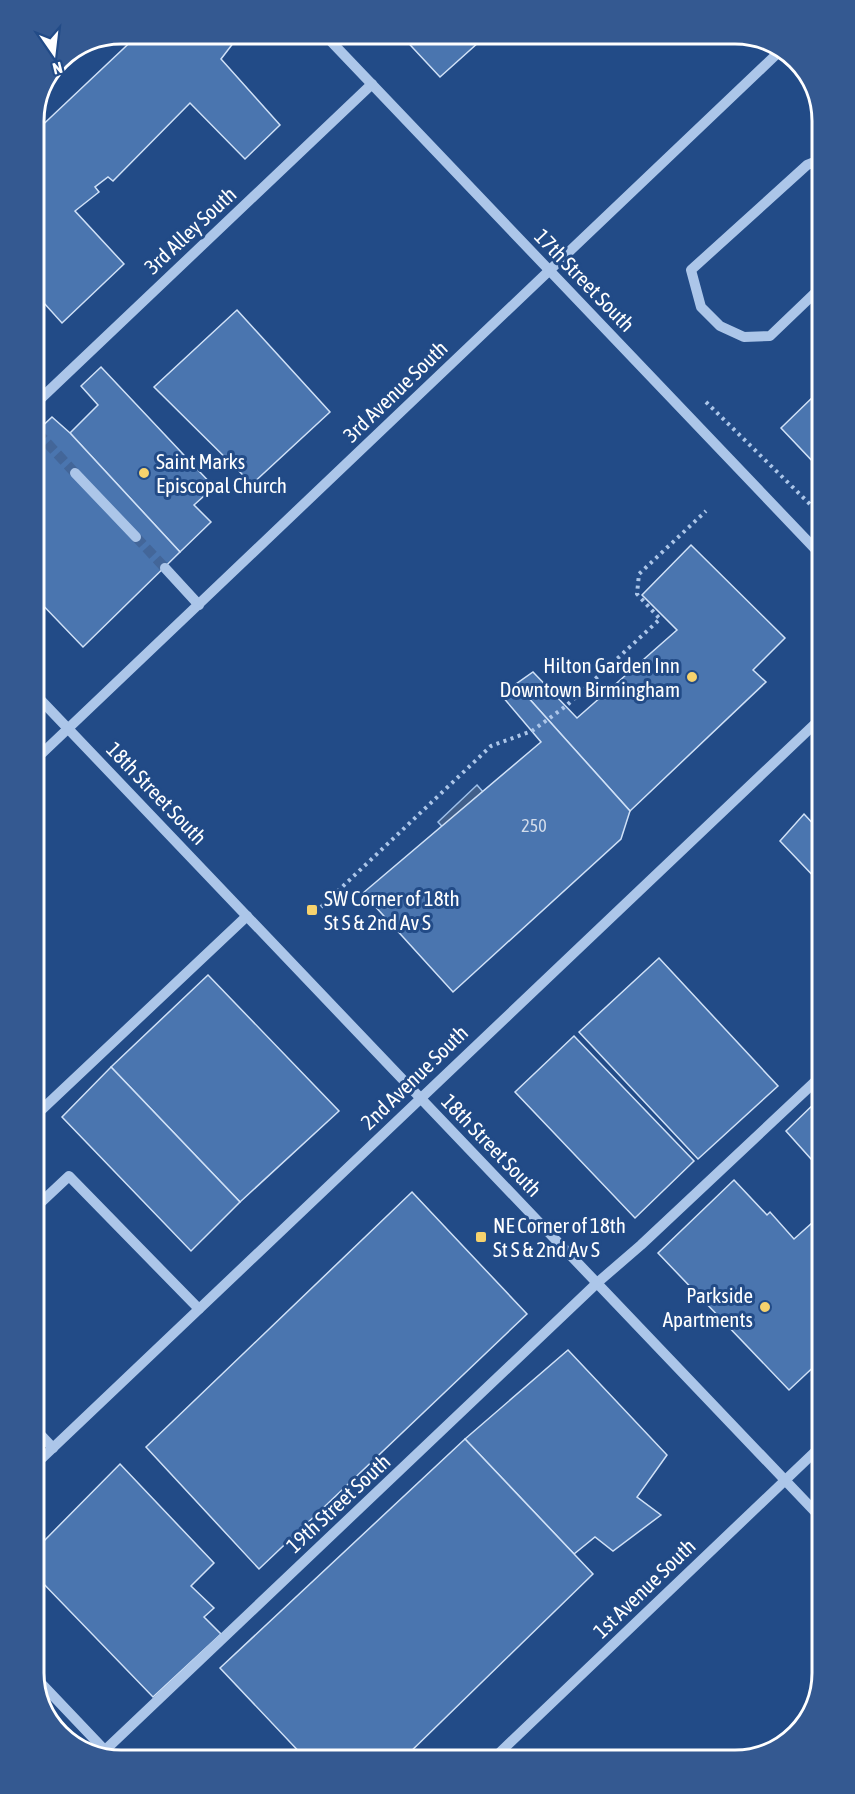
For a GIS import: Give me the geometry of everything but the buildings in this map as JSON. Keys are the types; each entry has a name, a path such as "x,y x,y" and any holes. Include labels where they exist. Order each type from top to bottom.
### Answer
{"street":[{"name":"17th Street South","path":"333,43 812,546"},
{"name":"3rd Avenue South","path":"44,752 776,55"},
{"name":"3rd Alley South","path":"44,396 372,84"},
{"path":"812,163 807,165 691,270 701,307 720,326 744,337 770,336 812,296"},
{"path":"75,473 135,537"},
{"path":"165,568 199,605"},
{"name":"18th Street South","path":"44,704 812,1508"},
{"name":"2nd Avenue South","path":"44,1456 812,727"},
{"path":"44,1107 247,916"},
{"name":"19th Street South","path":"106,1749 597,1283 641,1245 812,1085"},
{"path":"44,1199 69,1176 199,1309"},
{"path":"44,1438 53,1448"},
{"name":"1st Avenue South","path":"502,1750 812,1454"},
{"path":"45,1688 96,1746"}],"path":[{"path":"321,907 491,746 532,731 566,706 660,619 637,594 639,574 706,511"}],"water":[{"path":"477,785 490,800 451,836 438,822"}],"tunnel":[{"path":"44,440 75,473"},
{"path":"136,537 165,568"}],"place":[{"name":"Saint Marks Episcopal Church","path":"144,473"},
{"name":"Hilton Garden Inn Downtown Birmingham","path":"692,677"},
{"name":"SW Corner of 18th St S & 2nd Av S","path":"312,910"},
{"name":"NE Corner of 18th St S & 2nd Av S","path":"481,1237"},
{"name":"Parkside Apartments","path":"765,1307"}]}
